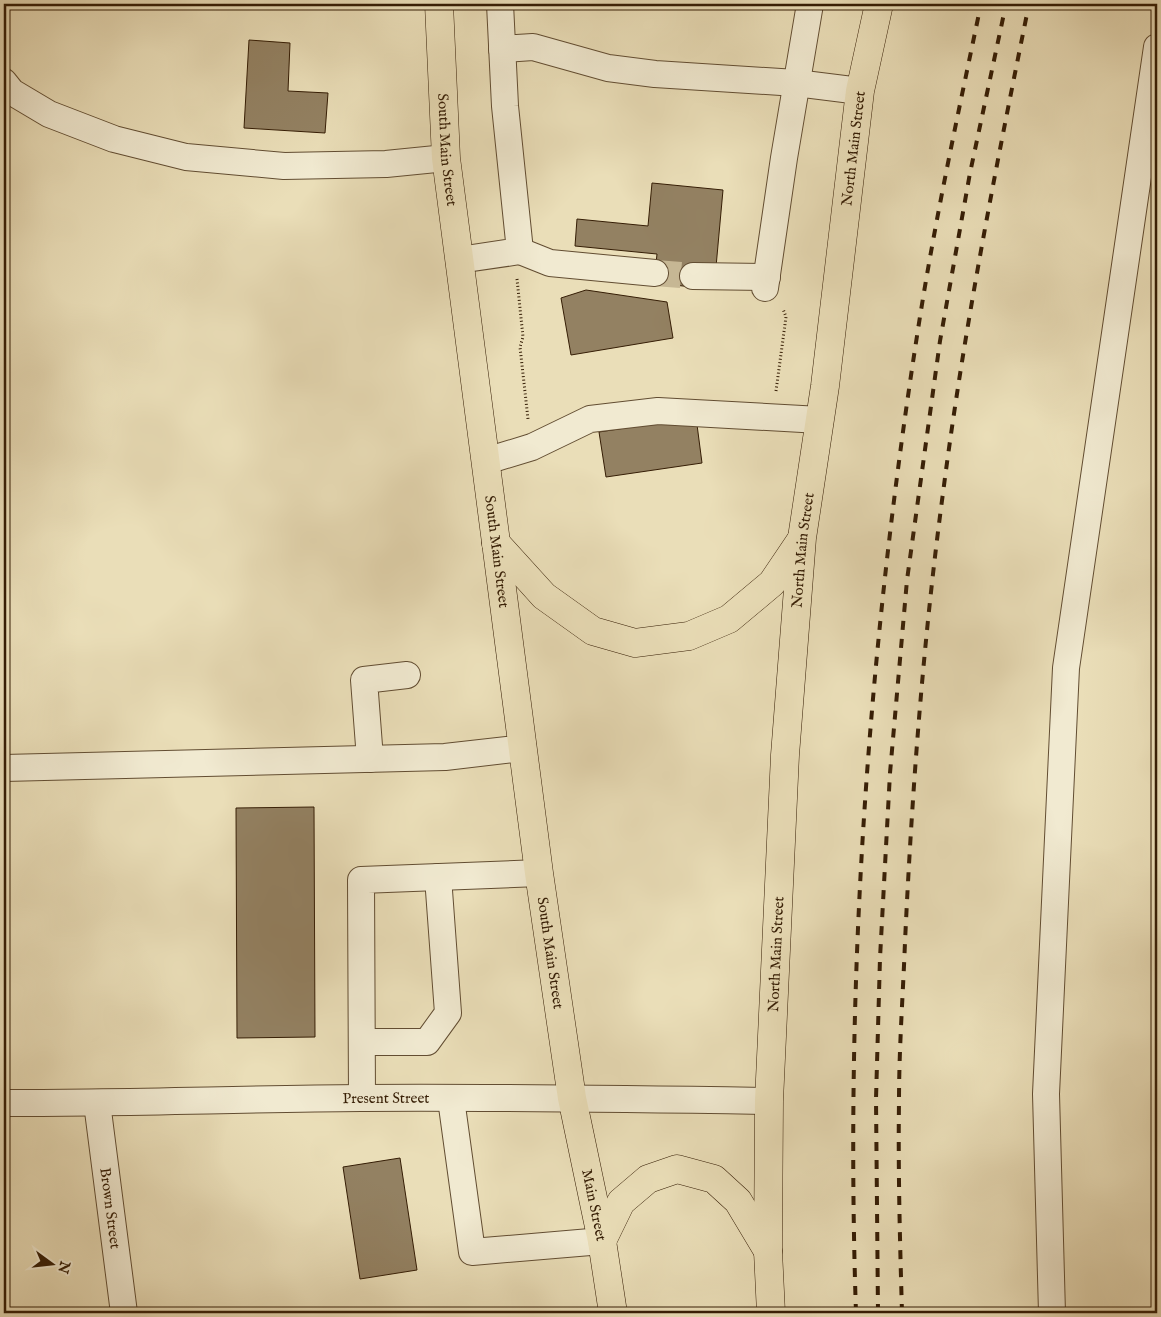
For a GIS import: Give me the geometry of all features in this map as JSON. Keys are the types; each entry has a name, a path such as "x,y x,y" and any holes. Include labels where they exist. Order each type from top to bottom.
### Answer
{"highway":[{"name":"South Main Street","path":"439,4 446,158 539,873 572,1098"},
{"name":"North Main Street","path":"769,1101 785,755 802,538 820,420 860,91 879,4"},
{"path":"496,543 544,596 593,631 635,643 689,636 730,619 772,583 802,538"},
{"name":"Main Street","path":"572,1098 602,1241 613,1313"},
{"path":"769,1101 768,1252 771,1313"},
{"path":"602,1241 621,1202 648,1179 677,1169 714,1179 738,1201 768,1252"}],"street":[{"path":"500,4 505,106 520,251"},
{"path":"694,276 766,283 796,83 810,4"},
{"path":"502,49 533,47 608,68 655,74 796,83 860,91"},
{"path":"1052,1313 1046,1094 1066,668 1157,47"},
{"path":"4,82 12,92 49,114 114,139 186,157 284,166 386,164 446,158"},
{"path":"459,260 520,251 550,263 655,273"},
{"path":"486,461 532,448 590,419 658,411 820,420"},
{"path":"370,759 364,680 407,675"},
{"path":"4,768 445,757 523,748"},
{"path":"362,1098 361,880 539,873"},
{"path":"362,1042 427,1042 448,1013 438,877"},
{"name":"Present Street","path":"4,1103 362,1098 572,1098 769,1101"},
{"path":"451,1098 472,1252 602,1241"},
{"name":"Brown Street","path":"97,1103 124,1313"}],"path":[{"path":"520,251 517,278 523,337 520,346 532,448"},
{"path":"766,283 779,300 786,317 773,417"}],"building":[{"path":"249,40 290,43 288,91 328,93 325,133 244,128"},
{"path":"652,183 723,190 716,267 693,287 654,283 657,254 575,246 577,219 648,226"},
{"path":"586,290 667,302 673,338 571,355 561,298"},
{"path":"696,417 702,463 606,477 599,432"},
{"path":"314,807 315,1037 237,1038 236,808"},
{"path":"400,1158 417,1270 360,1279 343,1167"}],"tunnel":[{"path":"655,273 693,276"}],"railway":[{"path":"856,1313 853,1191 857,946 873,701 885,579 917,336 939,211 981,4"},
{"path":"878,1313 876,1099 880,958 890,773 907,580 940,341 970,173 1006,4"},
{"path":"902,1313 899,1181 900,1061 911,830 924,661 951,432 993,187 1029,4"}]}
